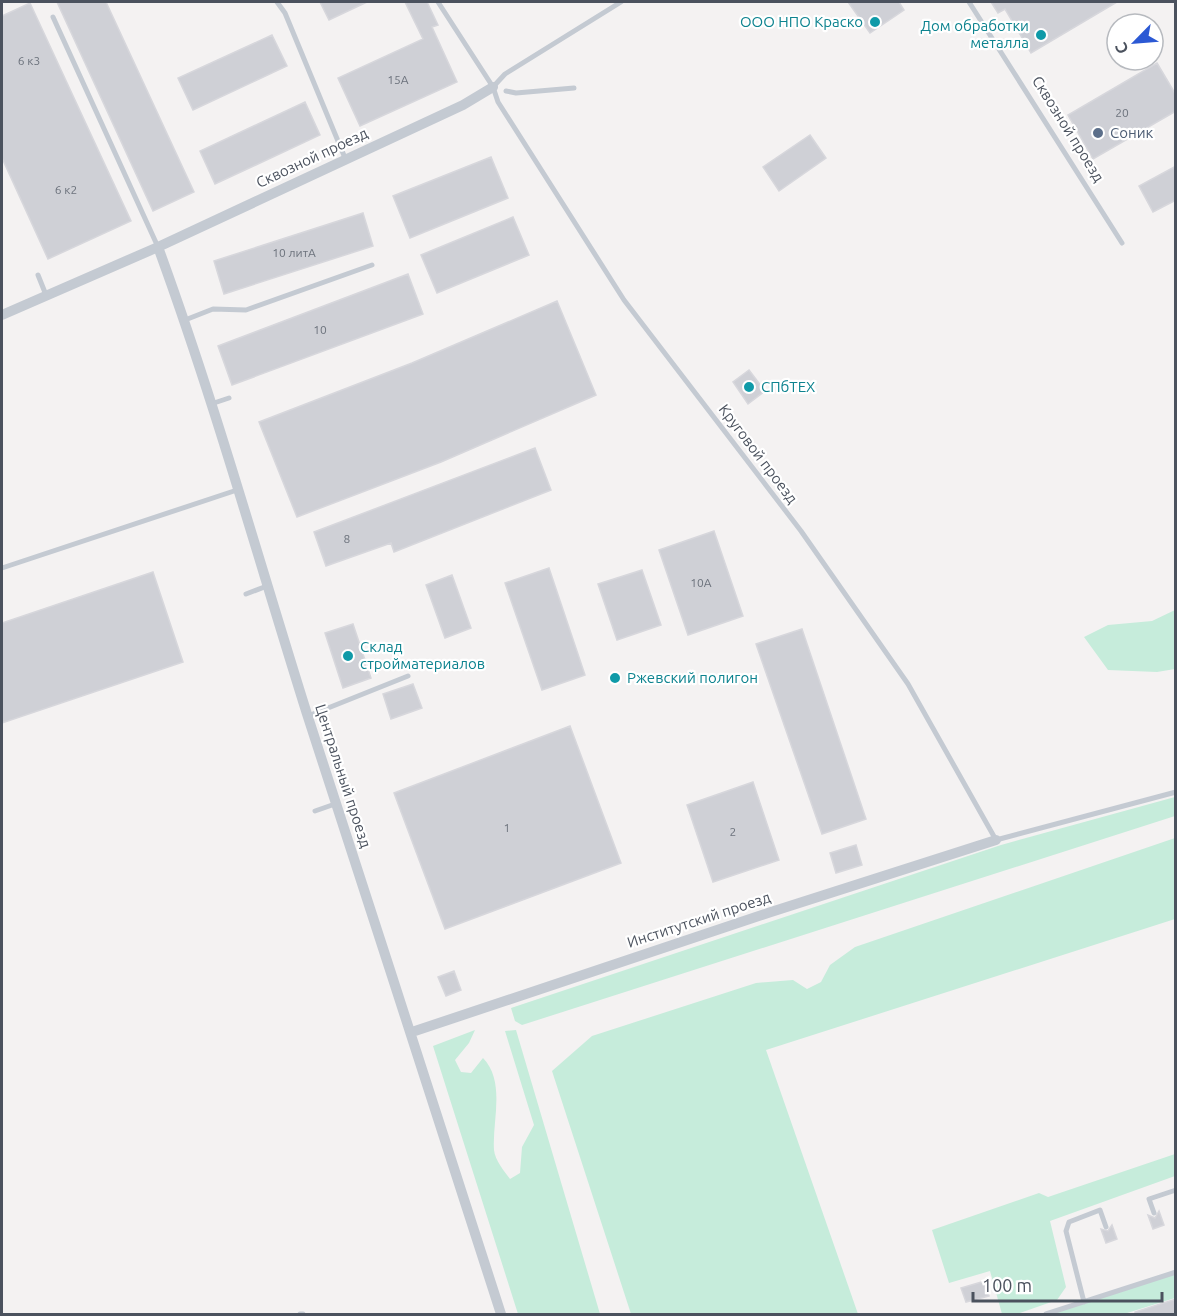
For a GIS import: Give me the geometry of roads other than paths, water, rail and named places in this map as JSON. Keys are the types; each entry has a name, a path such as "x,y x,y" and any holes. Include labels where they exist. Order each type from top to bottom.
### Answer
{"street":[{"name":"Сквозной проезд","path":"2,315 158,246 463,105 493,87"},
{"name":"Центральный проезд","path":"158,246 185,320 308,716 412,1032 501,1314"},
{"name":"Институтский проезд","path":"412,1032 769,909 996,840"}],"lane":[{"path":"277,2 285,13 345,158"},
{"name":"Круговой проезд","path":"438,2 493,87 498,102 624,300 801,531 908,684 996,840"},
{"name":"Сквозной проезд","path":"493,87 505,74 621,2"},
{"name":"Сквозной проезд","path":"969,2 1122,243"},
{"path":"53,17 158,246"},
{"path":"506,91 516,93 574,88"},
{"path":"185,320 213,309 246,310 372,265"},
{"path":"38,275 46,295"},
{"path":"211,404 229,398"},
{"path":"2,568 237,490"},
{"path":"246,594 267,586"},
{"path":"308,716 408,676"},
{"path":"996,840 1176,792"},
{"path":"315,811 337,804"},
{"path":"1154,1213 1149,1199 1176,1190"},
{"path":"1084,1302 1066,1231 1069,1222 1100,1210 1106,1227"},
{"path":"1046,1314 1176,1272"}],"place":[{"name":"ООО НПО Краско","path":"875,22"},
{"name":"Дом обработки металла","path":"1041,35"},
{"name":"Соник","path":"1098,133"},
{"name":"СПбТЕХ","path":"749,387"},
{"name":"Склад стройматериалов","path":"348,656"},
{"name":"Ржевский полигон","path":"615,678"}]}
